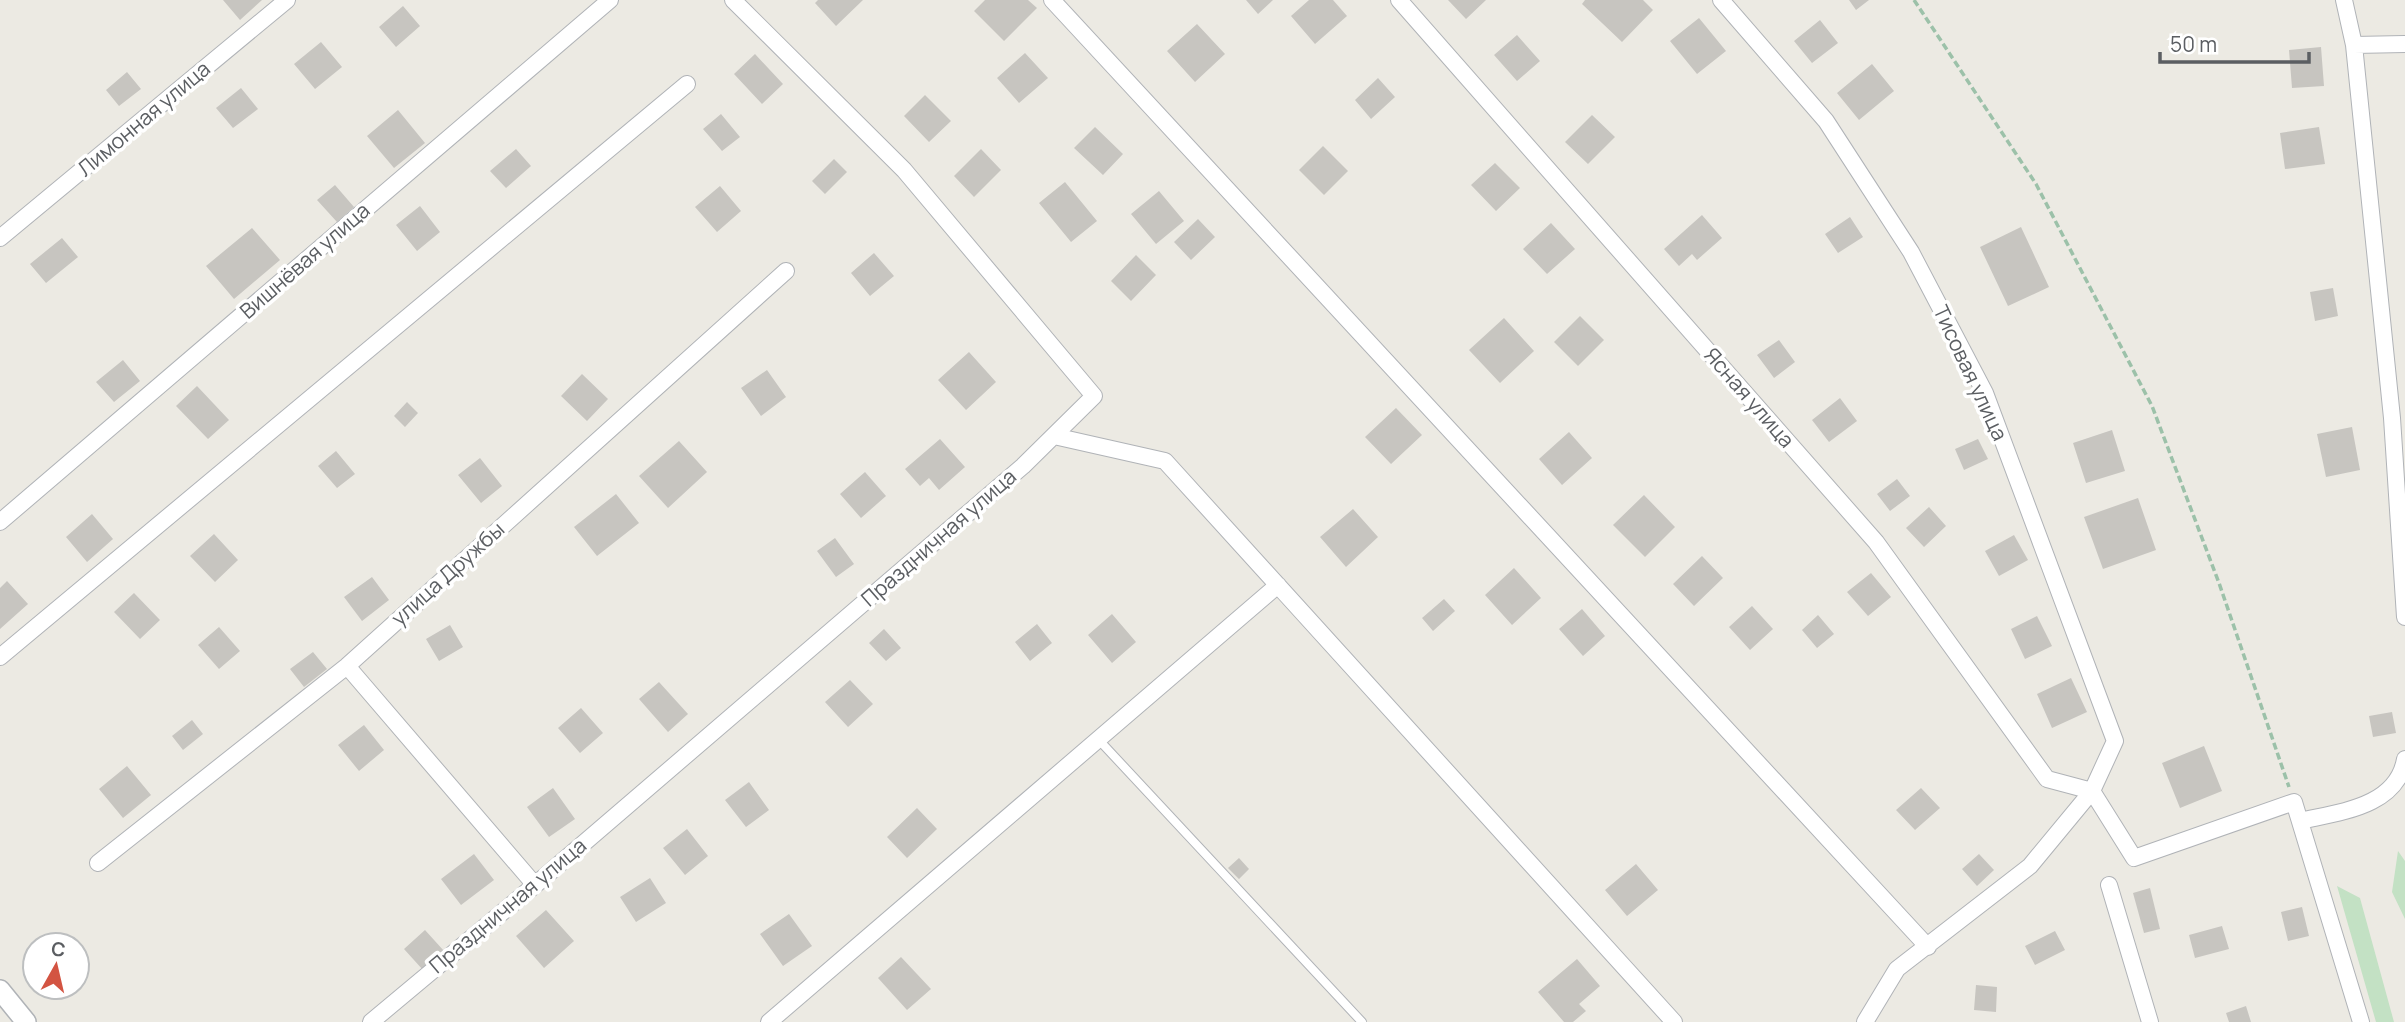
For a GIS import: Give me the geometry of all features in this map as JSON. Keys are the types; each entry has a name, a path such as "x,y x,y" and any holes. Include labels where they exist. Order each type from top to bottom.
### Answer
{"street":[{"name":"Лимонная улица","path":"0,238 288,0"},
{"name":"Вишнёвая улица","path":"0,522 610,0"},
{"name":"Праздничная улица","path":"370,1022 535,885 1013,475 1094,396 904,170 733,0"},
{"path":"1052,0 1928,947"},
{"name":"Ясная улица","path":"1399,0 1876,542 2047,779 2092,791"},
{"name":"Тисовая улица","path":"1721,0 1826,121 1911,252 1985,393 2115,741 2092,791 2030,866 1897,969 1865,1022"},
{"path":"2344,0 2354,45 2392,418 2405,617"},
{"path":"2354,45 2405,44"},
{"path":"0,657 687,84"},
{"name":"улица Дружбы","path":"99,863 346,666 786,271"},
{"path":"1054,436 1165,461 1674,1022"},
{"path":"769,1022 1278,585"},
{"path":"346,666 535,885"},
{"path":"2300,821 2354,809 2384,796 2403,772 2405,759"},
{"path":"2092,791 2134,858 2294,802 2361,1022"},
{"path":"2109,885 2150,1022"},
{"path":"0,990 26,1022"}],"lane":[{"path":"1098,740 1362,1022"}],"path":[{"path":"1914,0 2036,184 2152,405 2219,583 2294,802"}],"green space":[{"path":"2398,851 2405,861 2405,919 2392,892"},
{"path":"2337,886 2360,898 2394,1022 2376,1022"}],"building":[{"path":"223,0 262,0 240,20"},
{"path":"818,0 863,0 836,26 815,3"},
{"path":"985,0 1028,0 1037,8 1004,41 974,11"},
{"path":"1246,0 1273,0 1258,14"},
{"path":"1309,0 1333,0 1347,16 1315,44 1291,16"},
{"path":"1448,0 1486,0 1466,19"},
{"path":"1585,0 1643,0 1653,10 1622,42 1582,4"},
{"path":"1849,0 1869,0 1856,10"},
{"path":"403,6 420,26 396,47 379,27"},
{"path":"1699,18 1726,51 1697,74 1670,41"},
{"path":"1820,20 1838,43 1812,63 1794,41"},
{"path":"1197,24 1225,54 1195,82 1167,51"},
{"path":"1517,35 1540,61 1517,81 1494,55"},
{"path":"321,42 342,67 315,89 294,64"},
{"path":"2321,47 2324,86 2292,88 2289,50"},
{"path":"1025,53 1048,78 1019,103 997,78"},
{"path":"755,54 783,84 762,104 734,74"},
{"path":"1872,64 1894,91 1859,120 1837,93"},
{"path":"127,72 141,89 119,106 106,90"},
{"path":"1378,78 1395,97 1371,119 1355,100"},
{"path":"241,88 258,109 233,128 216,108"},
{"path":"925,95 951,121 929,142 904,116"},
{"path":"398,110 425,143 394,168 367,136"},
{"path":"721,114 740,137 722,151 703,129"},
{"path":"1592,115 1615,137 1588,164 1565,142"},
{"path":"1095,127 1123,154 1103,175 1074,148"},
{"path":"2319,127 2325,164 2285,169 2280,133"},
{"path":"1323,146 1348,171 1324,195 1299,170"},
{"path":"516,149 531,166 506,188 490,171"},
{"path":"981,149 1001,170 974,197 954,176"},
{"path":"834,159 847,172 825,194 812,181"},
{"path":"1495,163 1520,188 1496,211 1471,185"},
{"path":"1065,182 1097,221 1071,242 1039,203"},
{"path":"335,185 354,207 337,222 317,200"},
{"path":"720,186 741,211 717,232 695,207"},
{"path":"1159,191 1184,221 1156,244 1131,214"},
{"path":"420,206 440,232 417,251 396,225"},
{"path":"1702,215 1722,238 1697,260 1692,254 1679,266 1664,249"},
{"path":"1850,217 1863,237 1838,253 1825,234"},
{"path":"1198,219 1215,237 1191,260 1174,242"},
{"path":"1551,223 1575,249 1547,274 1523,249"},
{"path":"2021,227 2049,287 2008,306 1980,247"},
{"path":"252,228 280,260 234,299 206,266"},
{"path":"62,238 78,257 46,283 30,264"},
{"path":"874,253 894,276 870,296 851,273"},
{"path":"1136,255 1156,275 1131,301 1111,281"},
{"path":"2333,288 2338,316 2315,321 2310,292"},
{"path":"1580,316 1604,340 1578,366 1554,342"},
{"path":"1504,318 1534,351 1500,383 1469,350"},
{"path":"1779,340 1795,362 1774,378 1757,355"},
{"path":"969,352 996,382 966,410 938,380"},
{"path":"123,360 140,381 114,402 96,382"},
{"path":"767,370 786,397 761,416 741,388"},
{"path":"582,374 608,399 587,421 561,396"},
{"path":"197,386 229,420 208,439 176,406"},
{"path":"1840,398 1857,421 1829,442 1812,420"},
{"path":"407,402 418,413 405,427 394,416"},
{"path":"1396,408 1422,435 1391,464 1365,437"},
{"path":"2352,427 2360,470 2326,477 2317,434"},
{"path":"2112,430 2125,471 2086,483 2073,443"},
{"path":"1569,432 1592,458 1562,485 1539,459"},
{"path":"940,439 965,467 939,490 929,478 920,486 905,469"},
{"path":"1978,439 1988,459 1964,470 1955,449"},
{"path":"679,441 707,472 668,508 639,476"},
{"path":"336,451 355,474 337,488 318,466"},
{"path":"480,458 502,486 481,503 458,475"},
{"path":"865,472 886,496 861,518 840,494"},
{"path":"1897,479 1910,496 1890,511 1877,494"},
{"path":"616,494 639,523 597,556 574,527"},
{"path":"1644,495 1675,527 1645,557 1613,525"},
{"path":"2138,498 2156,550 2103,569 2084,517"},
{"path":"1929,507 1946,526 1924,547 1906,528"},
{"path":"1353,509 1378,537 1346,567 1320,537"},
{"path":"92,514 113,539 87,562 66,537"},
{"path":"214,534 238,560 215,582 190,556"},
{"path":"2014,535 2028,560 1999,576 1985,551"},
{"path":"835,538 854,564 836,577 817,551"},
{"path":"1702,556 1723,578 1694,606 1673,584"},
{"path":"1514,568 1541,598 1512,625 1485,595"},
{"path":"1871,573 1891,597 1868,616 1847,592"},
{"path":"372,577 389,600 362,621 344,597"},
{"path":"7,581 28,604 0,629 0,588"},
{"path":"134,593 160,620 140,639 114,612"},
{"path":"1444,599 1455,611 1433,631 1422,618"},
{"path":"1752,606 1773,629 1750,650 1729,627"},
{"path":"1582,609 1605,636 1583,656 1559,629"},
{"path":"1112,614 1136,642 1112,663 1088,635"},
{"path":"1818,615 1834,634 1817,648 1802,630"},
{"path":"2037,616 2052,646 2025,659 2011,629"},
{"path":"1037,624 1052,643 1030,661 1015,642"},
{"path":"450,625 463,647 439,661 426,639"},
{"path":"219,627 240,651 219,669 198,645"},
{"path":"884,629 901,648 886,661 869,643"},
{"path":"313,652 327,669 304,687 290,669"},
{"path":"2071,678 2087,712 2052,728 2037,694"},
{"path":"850,680 873,704 848,727 825,702"},
{"path":"659,682 688,714 668,732 639,699"},
{"path":"581,708 603,733 580,753 558,728"},
{"path":"2392,712 2396,733 2373,737 2369,716"},
{"path":"192,720 203,734 183,750 172,736"},
{"path":"364,725 384,750 359,771 338,745"},
{"path":"2204,746 2222,791 2180,808 2162,763"},
{"path":"127,766 151,795 123,818 99,789"},
{"path":"749,782 769,810 746,827 725,800"},
{"path":"553,788 575,819 549,837 527,807"},
{"path":"1921,788 1940,808 1915,830 1896,810"},
{"path":"917,808 937,829 907,858 887,837"},
{"path":"687,829 708,856 685,875 663,848"},
{"path":"474,854 494,880 461,905 441,879"},
{"path":"1979,854 1994,870 1977,886 1962,869"},
{"path":"1239,858 1249,869 1239,879 1228,868"},
{"path":"1636,864 1658,890 1627,916 1605,890"},
{"path":"650,878 666,903 636,922 620,897"},
{"path":"2150,888 2160,929 2144,933 2133,893"},
{"path":"2302,907 2309,936 2288,941 2281,912"},
{"path":"546,910 574,941 544,968 516,936"},
{"path":"789,914 812,946 783,966 760,934"},
{"path":"2222,926 2229,949 2195,958 2189,935"},
{"path":"425,930 444,951 423,970 404,949"},
{"path":"2055,931 2065,950 2035,965 2025,946"},
{"path":"901,957 931,989 907,1010 878,978"},
{"path":"1577,959 1600,986 1579,1004 1586,1011 1573,1022 1564,1022 1538,992"},
{"path":"1976,985 1997,987 1996,1012 1974,1010"},
{"path":"2246,1006 2251,1022 2229,1022 2226,1013"}]}
